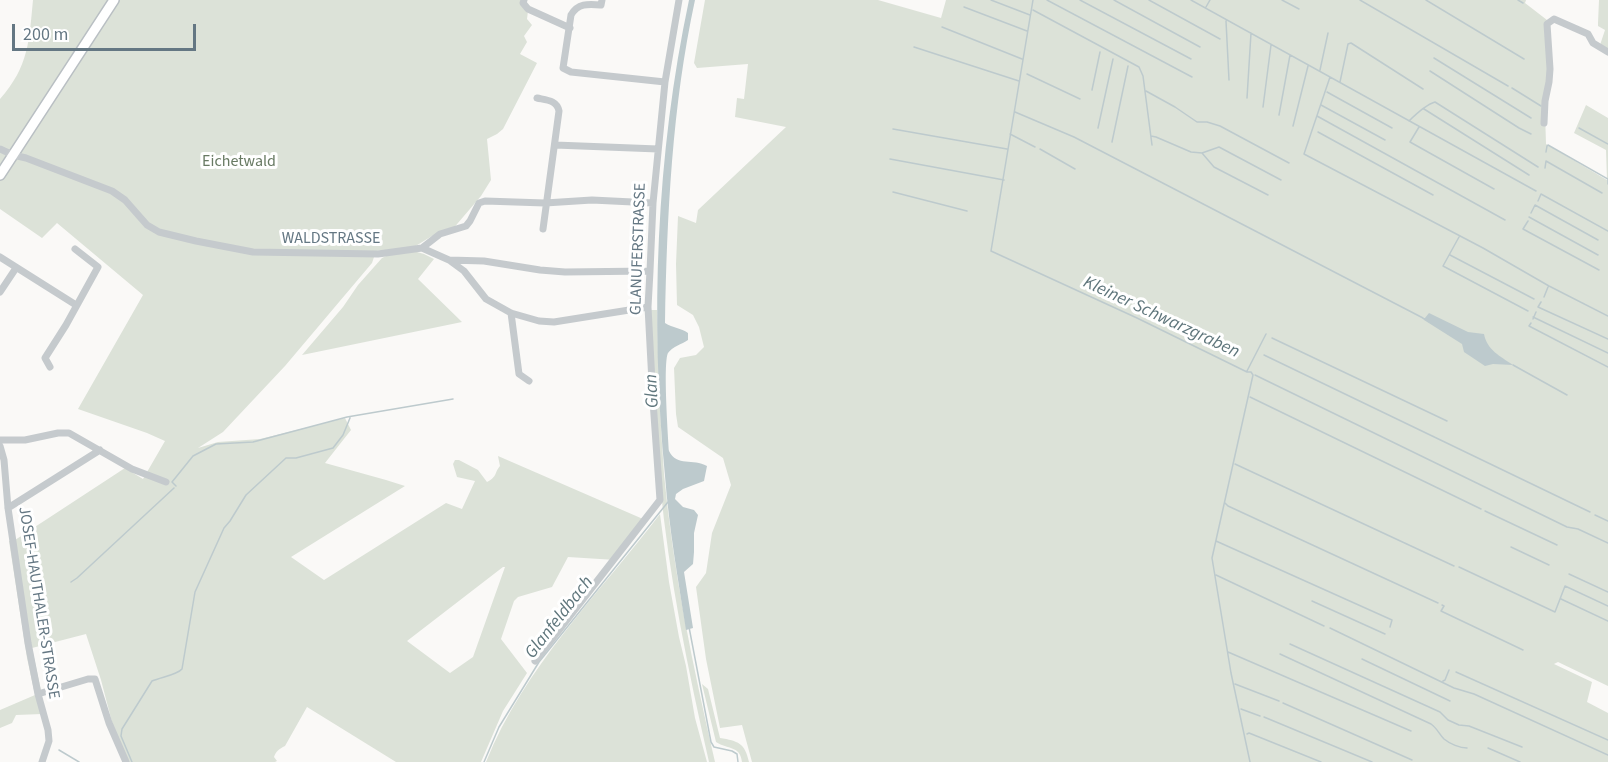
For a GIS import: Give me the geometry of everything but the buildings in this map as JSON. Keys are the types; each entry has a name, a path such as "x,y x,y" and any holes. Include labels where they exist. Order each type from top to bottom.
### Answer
{"street":[{"path":"0,175 114,0"},
{"path":"524,0 523,3 528,9 570,28"},
{"path":"602,0 600,4 579,6 575,9 563,68 572,72 664,82"},
{"name":"GLANUFERSTRASSE","path":"535,660 660,500 648,307 653,203 664,82 679,0"},
{"path":"1544,123 1545,101 1550,82 1548,24 1554,19 1588,34 1593,42 1608,52"},
{"path":"537,98 554,102 559,108 543,229"},
{"path":"555,145 658,149"},
{"name":"WALDSTRASSE","path":"0,149 112,191 125,200 152,228 196,241 253,252 378,254 422,248"},
{"path":"648,307 550,322 539,321 511,313 486,299 464,271 449,260 422,248 440,234 466,225 479,203 485,201 545,203 592,200 653,203"},
{"path":"50,367 45,357 66,325 98,267 75,249"},
{"path":"0,257 76,305"},
{"path":"449,260 484,261 565,272 650,271"},
{"path":"0,292 16,268"},
{"path":"511,313 519,374 529,381"},
{"path":"0,440 25,440 69,432 132,470 166,482"},
{"name":"JOSEF-HAUTHALER-STRASSE","path":"0,446 4,460 8,508 20,592 38,694 48,730 49,741 42,762"},
{"path":"8,508 100,450"},
{"path":"38,694 95,679 109,723 126,762"}],"green space":[{"name":"Eichetwald","path":"33,0 522,0 528,11 527,19 532,25 524,36 527,42 520,54 537,63 503,129 487,139 491,180 481,196 452,230 432,236 414,247 376,251 372,263 285,366 223,432 198,448 218,442 260,439 345,418 351,430 325,463 405,486 291,557 324,580 446,503 462,509 475,481 457,477 453,464 455,460 478,470 487,482 500,466 498,456 643,519 616,560 568,557 552,587 518,597 514,601 501,639 527,673 503,711 481,762 396,762 307,707 285,746 276,753 274,757 277,761 275,762 127,762 112,722 86,634 32,648 42,695 42,714 16,715 12,723 0,728 0,710 35,695 9,541 15,540 125,468 143,479 165,441 78,409 143,295 57,223 42,238 0,209 0,99 17,75 26,52","holes":["505,567 473,657 450,673 407,641"]},
{"path":"705,0 878,0 941,18 946,0 1526,0 1525,3 1547,20 1550,44 1545,112 1546,144 1607,180 1606,150 1574,133 1586,105 1608,118 1608,686 1558,662 1554,664 1592,682 1587,702 1608,713 1608,762 752,762 742,725 720,728 706,659 696,587 706,573 712,533 731,485 723,458 678,427 674,368 680,358 696,355 704,347 693,315 677,305 678,216 696,223 698,210 786,127 735,117 737,98 744,99 748,64 697,68 694,63"},
{"path":"1599,0 1608,0 1608,51 1600,45 1605,30 1598,26"},
{"path":"410,250 434,259 418,279 462,322 302,355 382,258"},
{"path":"651,310 657,310 664,474 678,583 715,762 709,762 701,727 668,554 658,462"},
{"path":"660,514 679,637 695,718 707,762 486,762 502,727 542,663 564,632"},
{"path":"702,684 708,689 720,738 740,744 749,762 742,762 736,750 716,742"}],"shaded area":[{"path":"689,0 695,0 681,80 672,161 665,323 688,333 688,340 670,351 667,359 666,399 669,451 672,456 681,461 707,466 704,481 683,489 676,494 675,499 683,507 694,510 698,515 694,533 693,564 684,572 693,628 686,630 671,534 665,476 660,417 657,297 663,177 669,118"},
{"path":"1429,313 1468,332 1484,334 1491,348 1513,365 1485,366 1464,352 1462,344 1422,318"}],"waterway":[{"path":"991,0 1030,15"},
{"name":"Kleiner Schwarzgraben","path":"1033,0 991,251 1137,318 1251,372 1253,375 1212,558 1231,673 1250,762"},
{"path":"1047,0 1192,77"},
{"path":"1080,0 1191,59"},
{"path":"1114,0 1200,47"},
{"path":"1149,0 1220,39"},
{"path":"1191,0 1536,191"},
{"path":"1206,7 1210,0"},
{"path":"1282,0 1299,9"},
{"path":"1360,0 1508,86"},
{"path":"1426,0 1524,59"},
{"path":"1518,0 1523,3"},
{"path":"964,7 1027,31"},
{"path":"1033,10 1139,67 1143,76 1152,145"},
{"path":"1226,21 1229,80"},
{"path":"942,27 1022,59"},
{"path":"1247,98 1251,33"},
{"path":"1320,70 1328,33"},
{"path":"1340,82 1348,44 1351,43 1423,89"},
{"path":"1263,107 1271,45"},
{"path":"914,47 1019,81"},
{"path":"1092,90 1100,52"},
{"path":"1279,115 1290,55"},
{"path":"1434,58 1531,118"},
{"path":"1098,128 1113,59"},
{"path":"1112,142 1128,66"},
{"path":"1293,126 1308,66"},
{"path":"1430,71 1531,134"},
{"path":"1027,74 1080,99"},
{"path":"1330,77 1304,154 1608,316"},
{"path":"1512,88 1541,106"},
{"path":"1146,91 1197,122 1220,126 1289,163"},
{"path":"1327,92 1392,128"},
{"path":"1409,121 1424,107 1435,102 1538,167"},
{"path":"1321,105 1385,140"},
{"path":"1424,109 1529,175"},
{"name":"Kleiner Schwarzgraben","path":"1015,112 1074,137 1423,318"},
{"path":"1317,116 1505,220"},
{"path":"1419,127 1410,142 1494,189"},
{"path":"1579,128 1608,144"},
{"path":"893,129 1007,149"},
{"path":"1318,132 1433,195"},
{"path":"1010,134 1035,147"},
{"path":"1151,136 1191,152 1202,153 1219,147 1281,180"},
{"path":"1546,152 1548,145 1608,179 1608,184"},
{"path":"1040,149 1075,169"},
{"path":"1202,153 1214,167 1268,195"},
{"path":"890,159 1004,180"},
{"path":"1545,168 1546,161 1602,193"},
{"path":"893,192 967,211"},
{"path":"1538,201 1541,194 1608,231"},
{"path":"1531,213 1535,205 1598,240"},
{"path":"1529,217 1598,255"},
{"path":"1528,221 1523,229 1599,270"},
{"path":"1459,237 1443,266 1528,311"},
{"path":"1450,255 1534,299"},
{"path":"1544,297 1548,287"},
{"path":"1541,302 1538,307 1608,339"},
{"path":"1533,319 1536,312"},
{"path":"1533,317 1608,353"},
{"path":"1531,323 1529,326 1608,367"},
{"path":"1247,371 1266,334"},
{"path":"1272,338 1447,421"},
{"path":"1264,355 1590,512"},
{"name":"Kleiner Schwarzgraben","path":"1513,365 1567,395"},
{"path":"1255,375 1567,527 1578,529 1608,543"},
{"path":"1250,397 1481,509"},
{"path":"176,486 172,482 193,456 216,444 253,442 347,417 453,399"},
{"path":"132,762 121,736 122,729 152,681 182,669 195,592 224,528 246,495 286,458 296,458 333,448 343,435 350,418"},
{"path":"1235,464 1454,566"},
{"path":"71,582 174,488"},
{"name":"Glanfeldbach","path":"484,762 499,727 539,662 668,502"},
{"path":"1225,503 1438,603"},
{"path":"1485,511 1557,545"},
{"path":"1595,515 1608,521"},
{"path":"1216,541 1392,620 1390,627"},
{"path":"1511,547 1549,565"},
{"path":"1459,567 1555,612 1565,586 1608,606"},
{"path":"1569,574 1608,592"},
{"path":"1216,575 1324,626"},
{"path":"1561,599 1608,621"},
{"path":"1312,601 1385,634"},
{"path":"1442,605 1444,606 1441,611 1523,650"},
{"name":"Glan","path":"689,627 711,742 714,747 737,754 738,762"},
{"path":"1330,628 1454,688 1474,694 1608,755"},
{"path":"1290,644 1440,712 1448,720 1459,725 1469,726 1522,747"},
{"path":"1228,652 1411,731"},
{"path":"1280,654 1431,724 1446,741 1467,748"},
{"path":"1362,659 1450,701"},
{"path":"1443,681 1449,670"},
{"path":"1456,672 1608,740"},
{"path":"1235,684 1279,701"},
{"path":"1283,703 1412,760"},
{"path":"1241,709 1260,716"},
{"path":"1264,717 1372,762"},
{"path":"1247,734 1321,762"},
{"path":"1488,748 1520,762"},
{"path":"59,750 79,762"}]}
